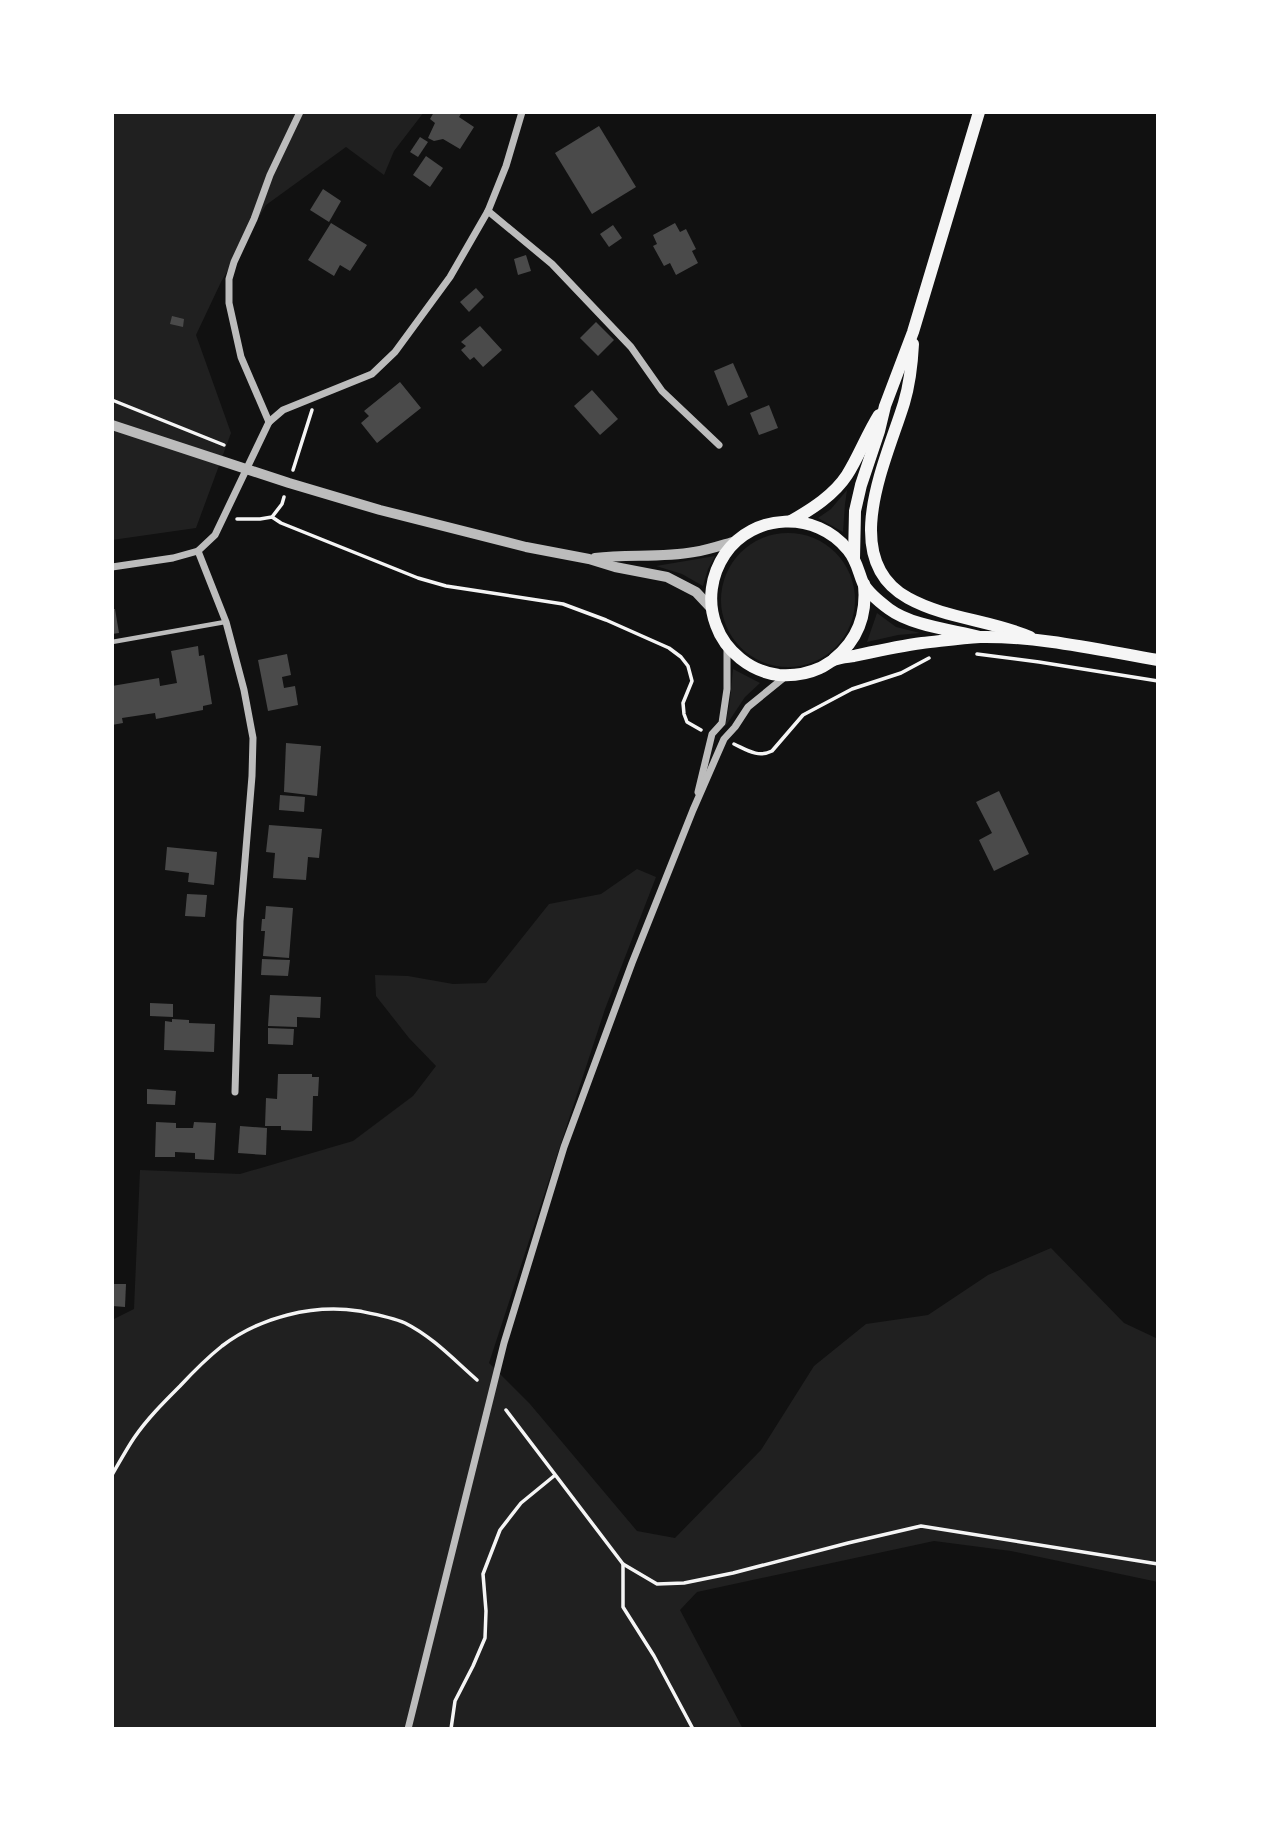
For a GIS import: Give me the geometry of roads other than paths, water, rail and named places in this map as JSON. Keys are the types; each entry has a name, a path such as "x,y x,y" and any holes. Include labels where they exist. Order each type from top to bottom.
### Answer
{"main road":[{"path":"854,558 855,511 861,485 885,406 914,332 979,112"},
{"path":"914,332 911,377 873,501 872,537 876,562 895,590 908,598 933,610 1012,629 1040,641"},
{"path":"791,521 811,510 846,476 885,406"},
{"path":"864,584 860,626 850,644 834,660 809,672 787,675 764,672 743,661 727,645 711,608 712,583 716,572 736,541 764,525 791,521 825,530 841,542 854,558 864,584 873,595 891,611 915,621 980,637 1040,641 1158,660"},
{"path":"834,660 880,649 980,637"}],"street":[{"path":"269,422 241,357 229,303 229,279 270,175 300,112"},
{"path":"112,567 173,558 198,551 215,535 269,422 283,410 372,374 395,352 450,277 488,211 506,166 522,112"},
{"path":"488,211 552,264 631,347 663,391 719,445"},
{"path":"112,425 380,510 526,547 667,577 696,592 711,608"},
{"path":"589,559 694,552 736,541"},
{"path":"198,551 226,621 253,738 240,921 236,1092"},
{"path":"693,810 712,734 722,723 727,688 727,645"},
{"path":"408,1729 504,1343 560,1160 632,963 724,739 736,727 748,708 787,675"}],"lane":[{"path":"112,642 226,621"}]}
